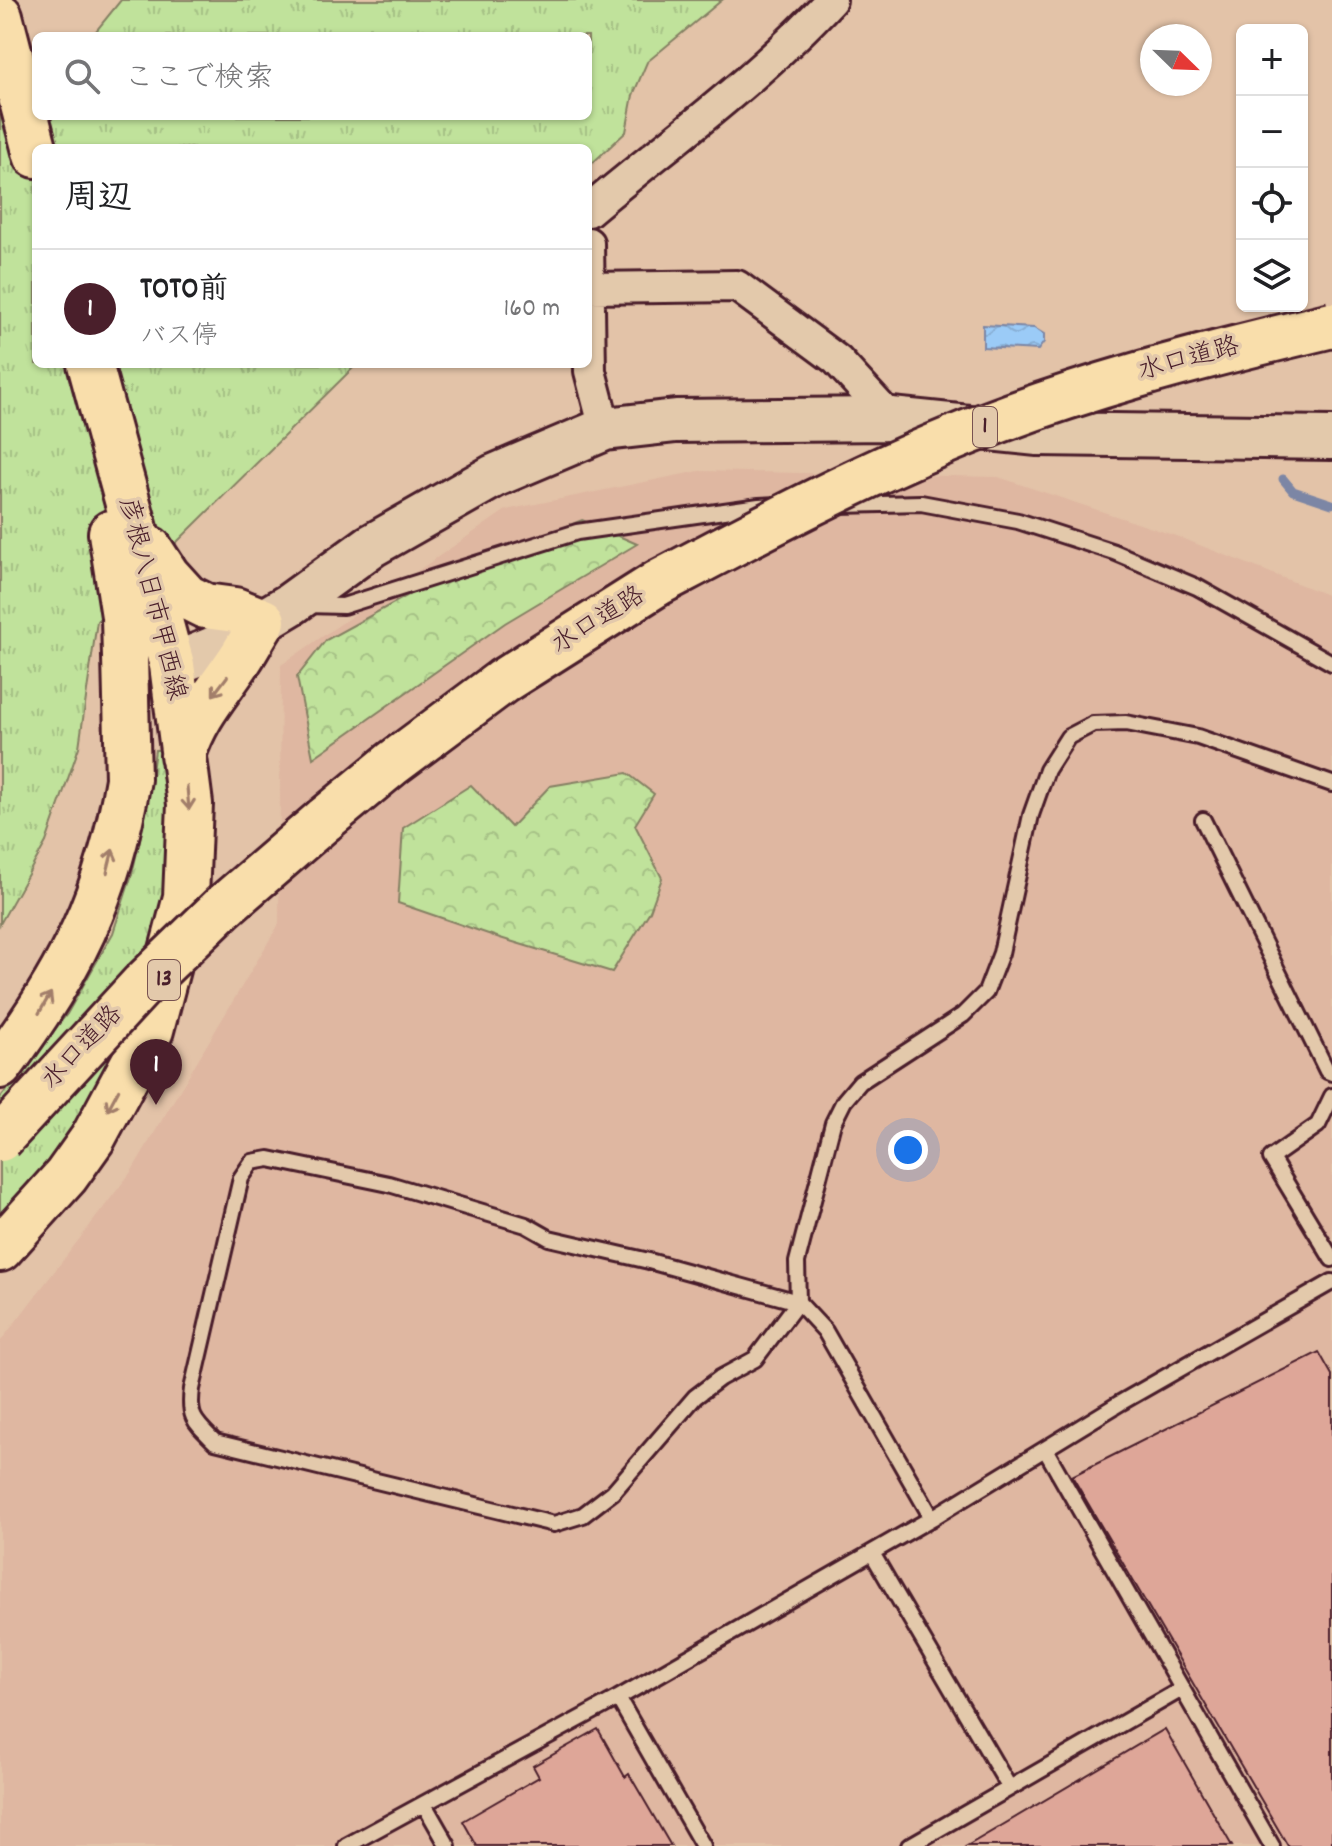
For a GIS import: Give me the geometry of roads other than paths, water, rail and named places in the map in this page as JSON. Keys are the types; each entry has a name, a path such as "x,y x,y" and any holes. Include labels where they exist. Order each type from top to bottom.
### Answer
{"main road":[{"path":"0,16 33,144"},
{"name":"水口道路","path":"0,1139 143,984 223,907 324,820 393,763 503,681 658,583 791,513 948,440 1118,379 1332,325"},
{"name":"彦根八日市甲西線","path":"0,1066 40,1014 84,934 107,873 128,779 147,594 135,527 91,368"},
{"name":"彦根八日市甲西線","path":"0,1249 66,1176 93,1138 151,1030 186,897 190,804 172,665 147,594 106,501 106,425"},
{"path":"147,594 187,597 205,606 277,612"},
{"path":"183,755 191,731 207,703 277,612"},
{"name":"13","path":"128,779 141,733 172,665"}],"street":[{"path":"592,208 715,108 798,35 831,0"},
{"path":"592,288 737,286 837,360 891,419"},
{"path":"590,368 605,429"},
{"path":"172,665 224,644 277,612 371,546 494,476 605,429 676,421 891,419 1038,434 1332,438"}],"lane":[{"path":"277,612 343,606 577,532 759,506 921,503 1018,521 1114,552 1197,587 1332,663"},
{"path":"932,1518 825,1331 798,1302 649,1261 549,1238 526,1225 389,1184 269,1159 252,1162 241,1178 190,1407 193,1421 215,1442 554,1524 562,1523 583,1515 613,1492 695,1397 720,1378 755,1359 798,1302 797,1262 833,1123 844,1101 860,1082 963,1015 986,992 1001,953 1031,815 1047,770 1068,737 1093,724 1126,723 1198,737 1332,784"},
{"path":"1203,820 1327,1071 1332,1073"},
{"path":"1332,1096 1318,1125 1271,1158 1332,1259"},
{"path":"346,1846 618,1698 872,1553 1120,1403 1332,1282"},
{"path":"1045,1449 1272,1846"},
{"path":"872,1553 1009,1787"},
{"path":"909,1846 1182,1689"},
{"path":"618,1698 703,1846"},
{"path":"424,1804 448,1846"}],"water":[{"path":"983,325 1034,328 1044,334 1044,342 1038,350 983,347"}],"waterway":[{"path":"1283,479 1293,491 1332,504"}],"place":[{"name":"TOTO前","path":"156,1105"}]}
